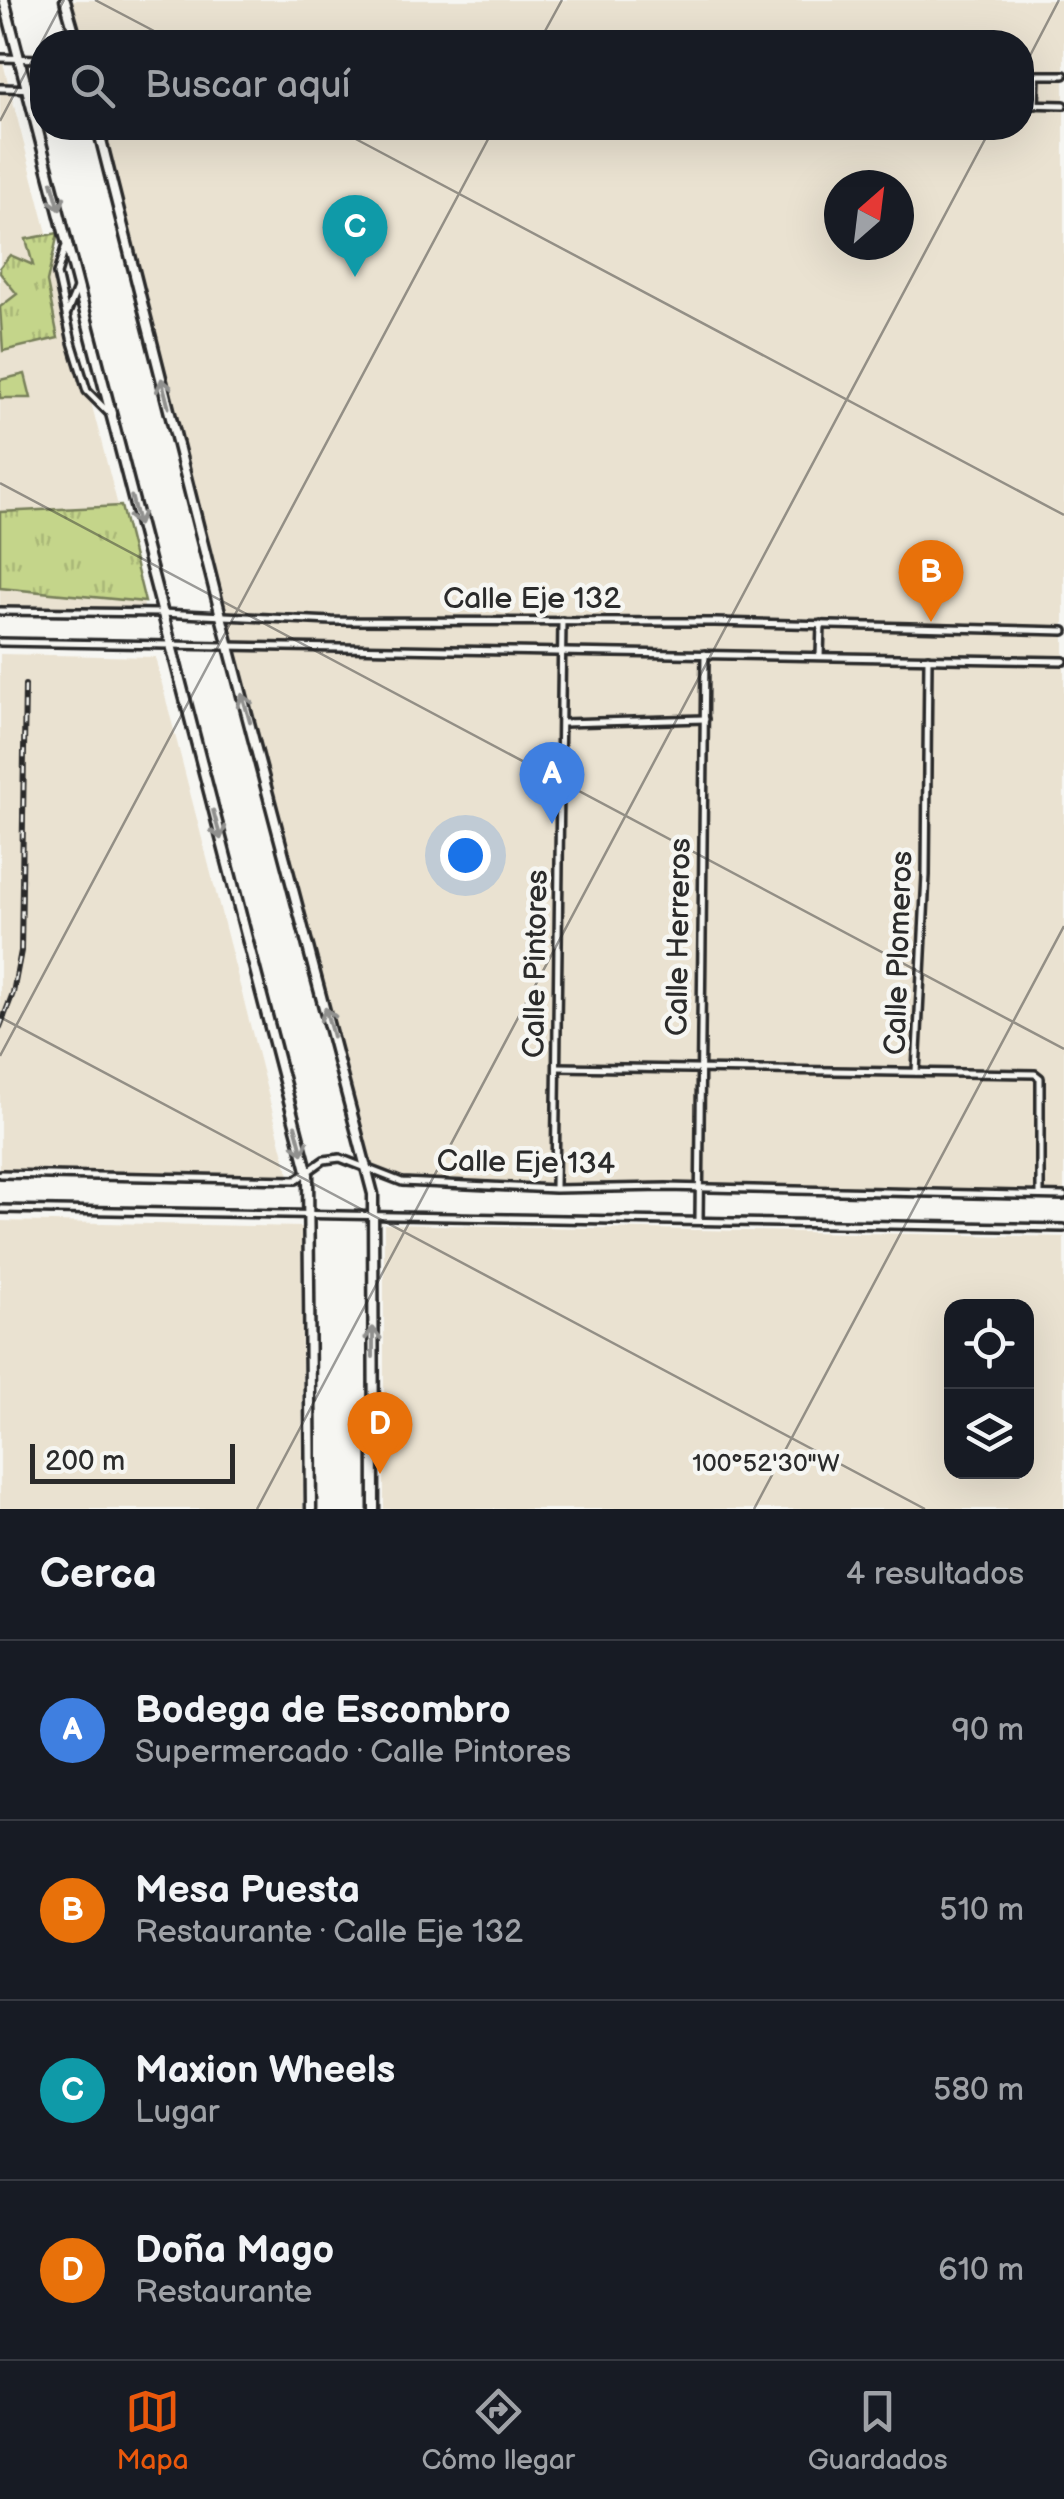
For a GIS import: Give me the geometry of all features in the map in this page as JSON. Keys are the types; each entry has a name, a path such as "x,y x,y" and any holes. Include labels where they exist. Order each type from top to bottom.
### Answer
{"street":[{"path":"4,0 30,96"},
{"path":"66,0 73,30"},
{"path":"0,58 30,59"},
{"path":"1064,76 1036,75 1036,104 1064,105"},
{"path":"0,88 28,88"},
{"path":"42,140 308,1174 310,1509"},
{"path":"101,140 220,616 368,1168 373,1194 374,1509"},
{"path":"68,240 57,274 66,314 87,392 110,414"},
{"path":"66,314 79,283"},
{"name":"Calle Eje 132","path":"0,611 352,621 821,624 1064,631"},
{"name":"Calle Pintores","path":"555,1188 562,621"},
{"path":"820,656 821,624"},
{"name":"Calle Eje 132","path":"0,642 1064,661"},
{"name":"Calle Herreros","path":"699,1220 705,654"},
{"name":"Calle Plomeros","path":"557,1067 916,1072 926,874 928,658"},
{"path":"563,722 705,720"},
{"path":"916,1072 1039,1076 1040,1195"},
{"name":"Calle Eje 134","path":"0,1174 296,1180 332,1158 402,1182 1064,1196"},
{"name":"Calle Eje 134","path":"0,1209 1064,1228"}],"shaded area":[{"path":"62,0 1064,0 1064,1196 402,1182 368,1169 99,140 1034,140 1034,30 70,30"},
{"path":"0,51 12,98 145,610 0,607"},
{"path":"0,654 155,657 290,1179 0,1172"},
{"path":"0,1221 301,1227 303,1509 0,1509"},
{"path":"384,1224 1064,1237 1064,1509 384,1509"}],"green space":[{"path":"58,233 47,282 58,338 3,351 0,307 17,294 0,273 0,267 10,255 33,265 26,239"},
{"path":"25,374 31,398 0,398 0,380"},
{"path":"121,506 145,602 0,588 0,512"}],"railway":[{"path":"0,1027 13,993 21,951 25,685"}],"place":[{"name":"Maxion Wheels","path":"355,277"},
{"name":"Mesa Puesta","path":"931,622"},
{"name":"Bodega de Escombro","path":"552,824"},
{"name":"Doña Mago","path":"380,1474"}]}
